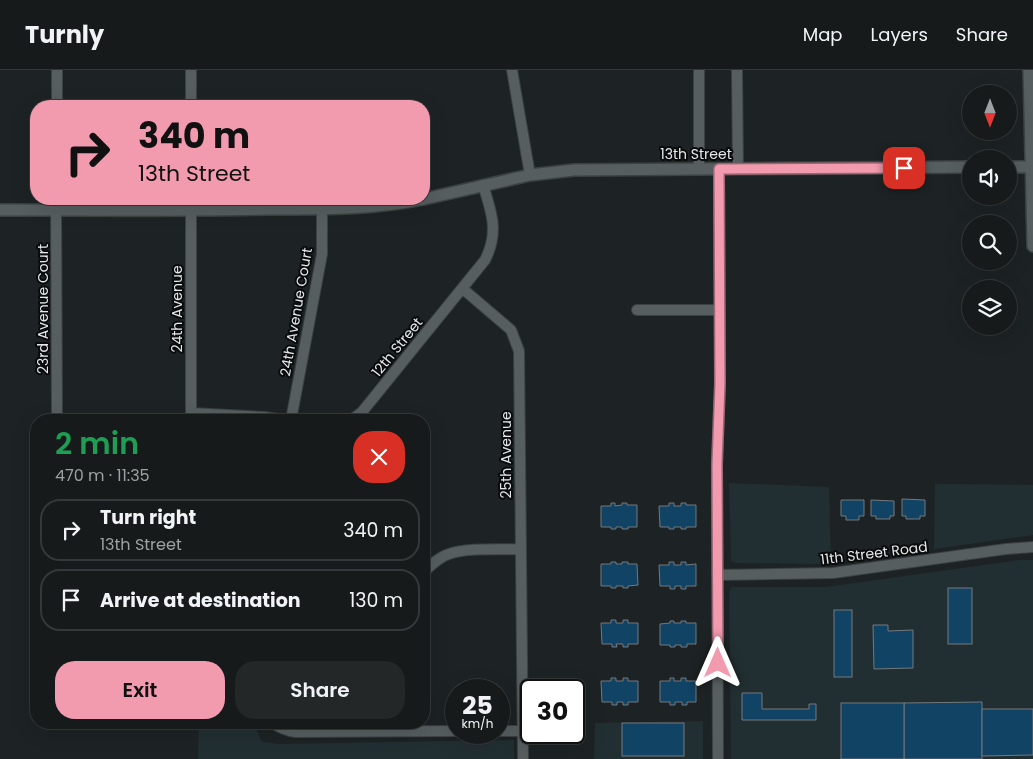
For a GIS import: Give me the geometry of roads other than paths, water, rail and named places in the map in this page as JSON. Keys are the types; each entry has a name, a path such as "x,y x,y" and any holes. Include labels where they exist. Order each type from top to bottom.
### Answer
{"street":[{"path":"56,100 57,70"},
{"path":"191,70 191,100"},
{"path":"512,70 530,175"},
{"path":"699,70 699,169"},
{"path":"737,70 738,169"},
{"path":"1029,70 1033,246"},
{"path":"1017,167 1032,166"},
{"name":"13th Street","path":"430,197 530,175 574,170 962,167"},
{"path":"718,759 719,169"},
{"path":"463,289 485,260 492,242 494,227 483,185"},
{"name":"13th Street","path":"0,210 47,205"},
{"name":"23rd Avenue Court","path":"56,205 57,414"},
{"name":"13th Street","path":"191,205 322,208 380,205"},
{"name":"24th Avenue","path":"191,205 191,414"},
{"name":"24th Avenue Court","path":"292,414 322,254 322,208"},
{"name":"12th Street","path":"359,414 463,289"},
{"name":"25th Avenue","path":"463,289 511,330 518,351 521,679"},
{"path":"636,310 719,310"},
{"name":"11th Street Road","path":"717,575 832,573 1033,547"},
{"path":"430,567 450,553 520,550"},
{"path":"282,729 296,732 355,729"},
{"path":"425,729 445,730"},
{"name":"25th Avenue","path":"522,744 523,759"}]}
